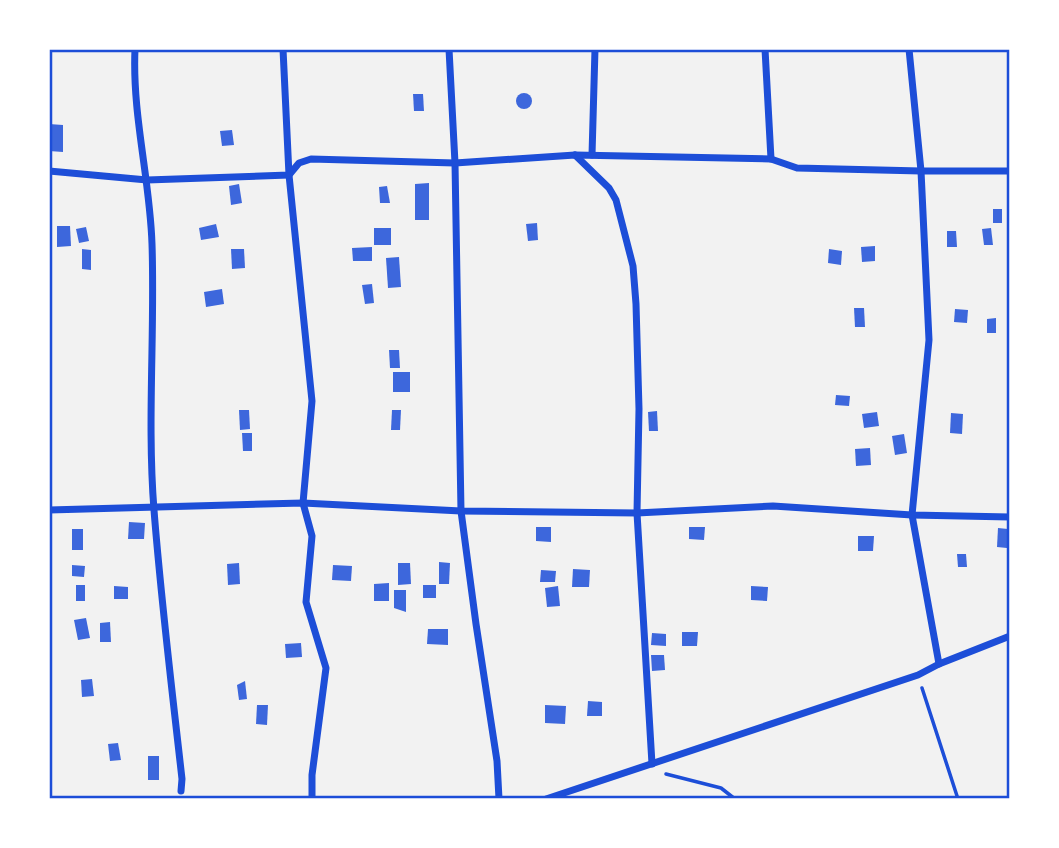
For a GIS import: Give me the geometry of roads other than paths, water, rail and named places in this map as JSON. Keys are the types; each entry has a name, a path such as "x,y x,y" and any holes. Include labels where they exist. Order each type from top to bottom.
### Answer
{"street":[{"path":"135,49 135,85 153,254 154,508 182,779 181,791"},
{"path":"283,49 289,175 312,401 303,503 312,536 306,602 326,668 312,775 312,799"},
{"path":"449,49 455,163 461,511 477,636 498,761 499,799"},
{"path":"592,155 595,49"},
{"path":"765,49 771,159"},
{"path":"909,49 921,171 929,340 912,515 939,664"},
{"path":"49,171 147,180 289,175 299,163 311,159 455,163 575,155 771,159 797,168 1010,171"},
{"path":"575,155 608,187 615,200 633,266 639,409 636,513 653,764"},
{"path":"49,510 303,503 461,511 636,513 773,506 912,515 1010,517"},
{"path":"546,799 918,675 1010,636"}]}
